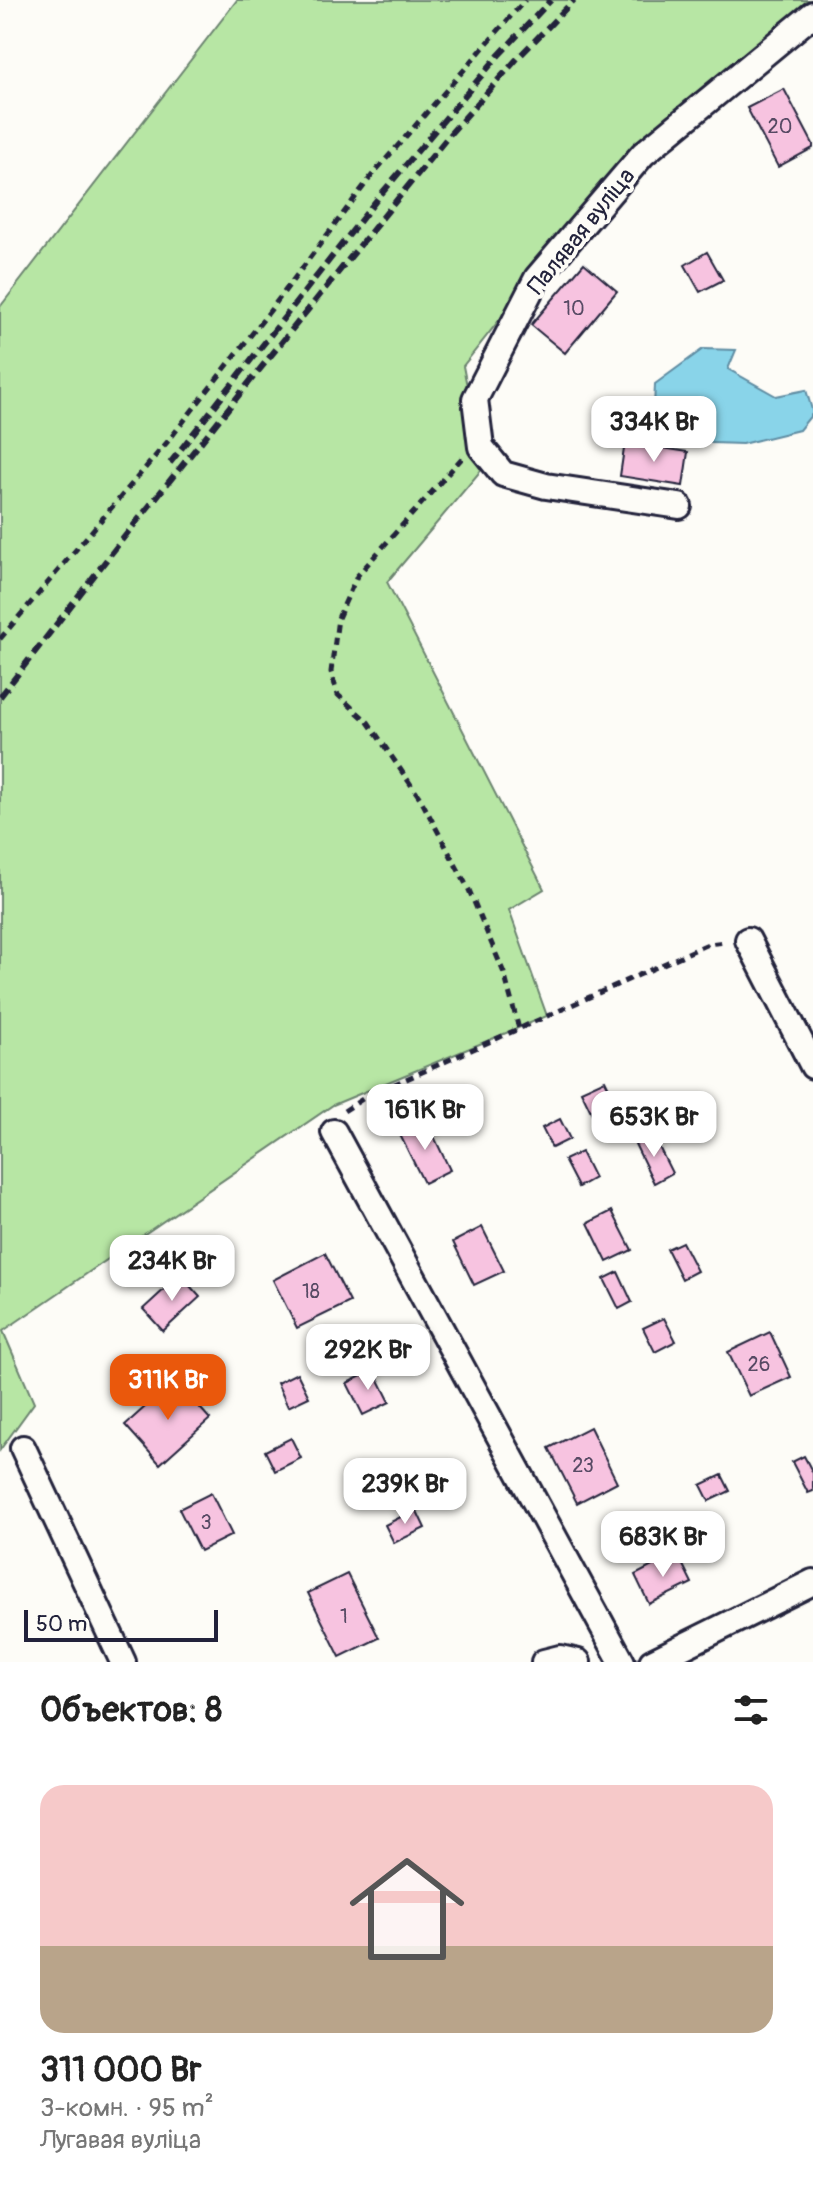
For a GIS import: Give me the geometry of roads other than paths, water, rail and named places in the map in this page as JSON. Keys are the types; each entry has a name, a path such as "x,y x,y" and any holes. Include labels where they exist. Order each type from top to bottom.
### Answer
{"street":[{"name":"Палявая вуліца","path":"679,506 546,486 503,474 481,447 475,399 537,278 643,154 813,14"},
{"path":"748,940 813,1066"},
{"path":"334,1132 622,1662"},
{"path":"23,1448 123,1662"},
{"path":"652,1662 813,1582"},
{"path":"544,1662 560,1658 578,1662"}],"water":[{"path":"703,349 736,350 728,369 776,396 806,390 813,413 799,430 742,444 712,443 682,430 654,408 655,384"}],"railway":[{"path":"170,463 382,193 499,55 551,0"},
{"path":"0,697 121,541 450,134 574,0"}]}
